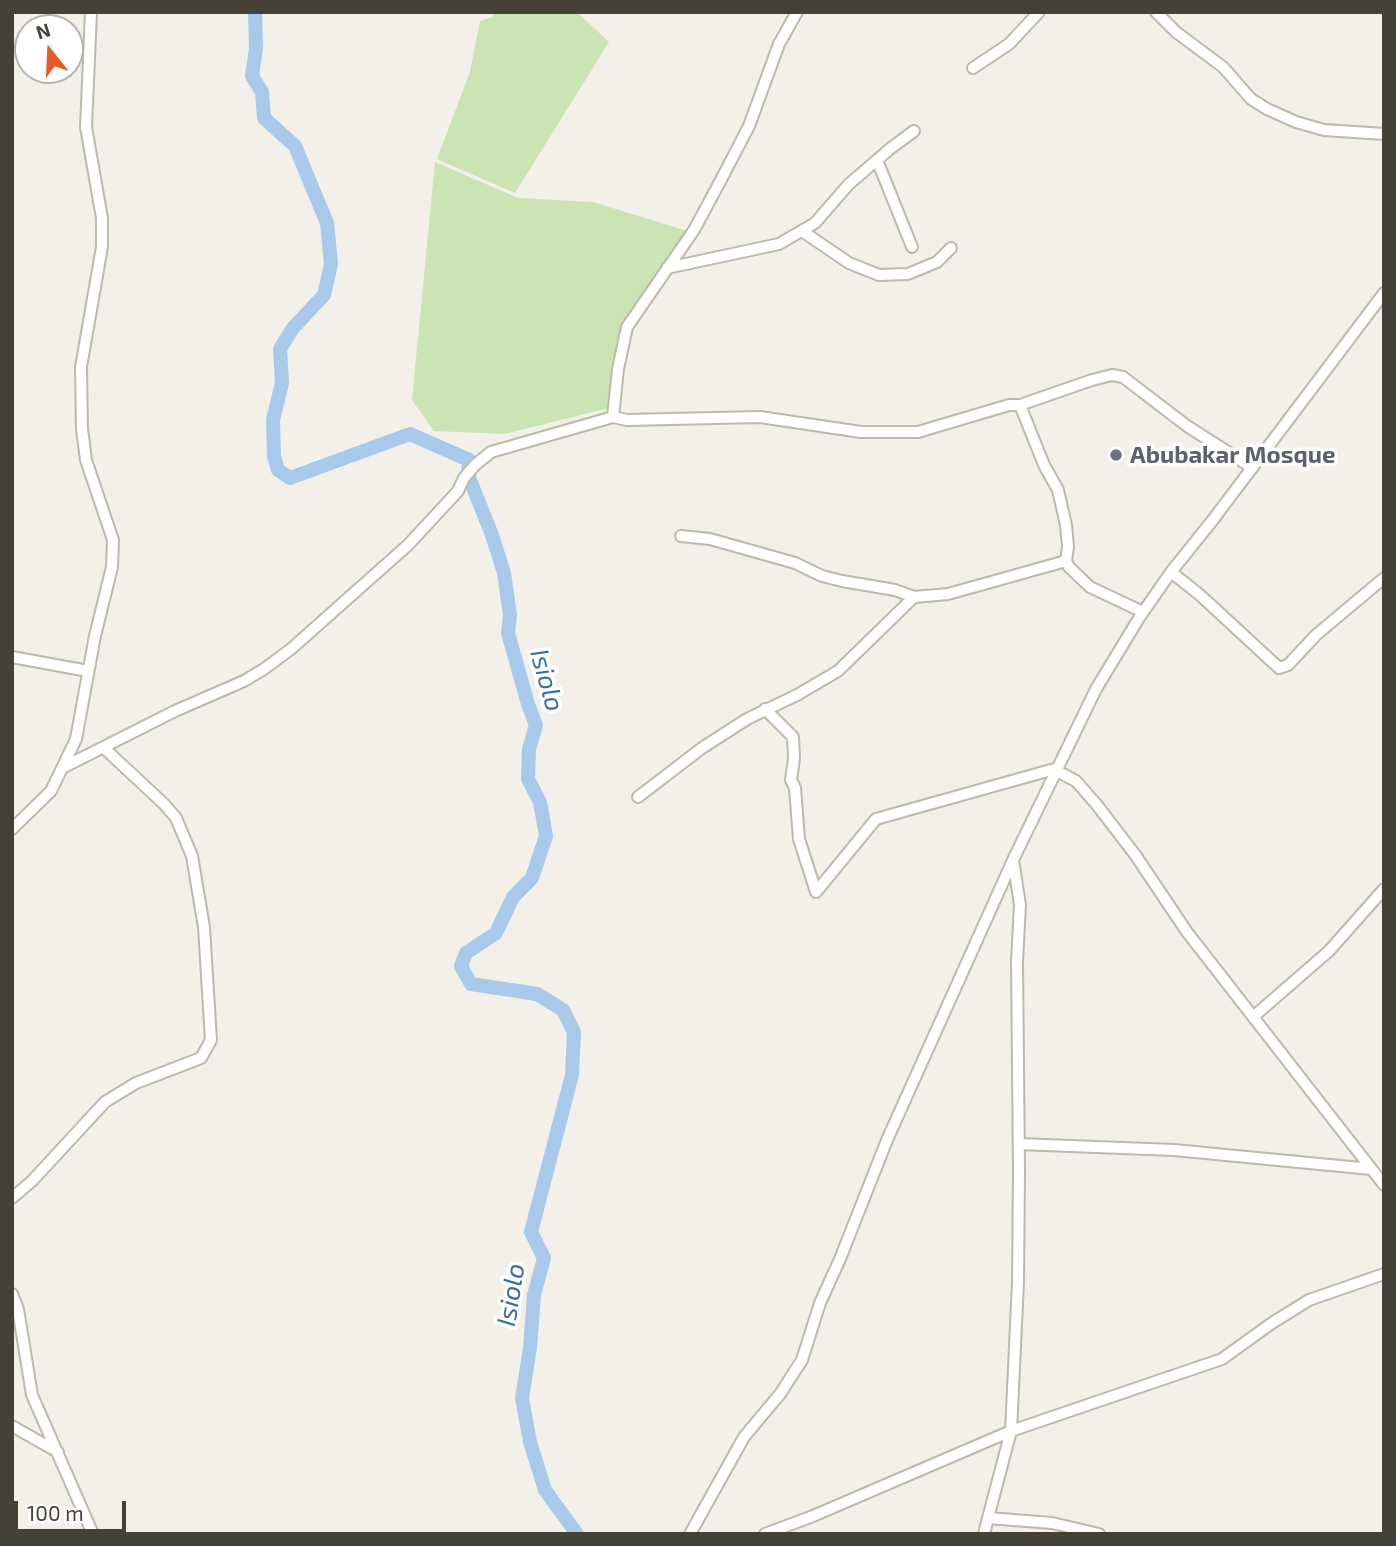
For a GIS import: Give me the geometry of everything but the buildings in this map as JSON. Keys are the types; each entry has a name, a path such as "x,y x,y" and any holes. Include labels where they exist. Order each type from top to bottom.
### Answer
{"street":[{"path":"12,829 51,791 76,739 114,549 110,529 86,460 81,417 81,367 102,247 102,218 86,127 91,12"},
{"path":"613,417 618,369 627,327 694,230 740,146 760,101 771,63 797,12"},
{"path":"973,68 1009,44 1039,12"},
{"path":"1156,12 1176,32 1216,61 1251,99 1267,109 1324,131 1384,134"},
{"path":"667,268 779,244 815,223 849,184 914,131"},
{"path":"877,160 912,247"},
{"path":"802,231 849,263 879,275 908,274 937,262 951,248"},
{"path":"690,1534 744,1437 780,1394 802,1360 820,1303 887,1140 1013,860 1096,689 1171,572 1212,522 1384,293"},
{"path":"64,767 175,711 244,681 291,649 408,545 458,491 475,465 491,452 613,417 627,420 761,417 860,432 918,432 1009,405 1020,405 1103,376 1123,377 1187,426 1251,467"},
{"path":"1020,405 1044,466 1058,490 1066,526 1066,561 1074,574 1090,587 1143,612"},
{"path":"681,536 710,539 795,563 822,576 868,587 895,590 914,597 948,594 1066,561"},
{"path":"1171,572 1279,668 1288,664 1317,635 1384,578"},
{"path":"638,797 702,748 765,709 797,695 838,671 914,597"},
{"path":"12,657 88,671"},
{"path":"765,709 793,737 791,780 795,788 799,839 816,892 876,819 1057,769 1076,781 1136,856 1187,932 1384,1185"},
{"path":"12,1198 32,1181 105,1102 136,1083 201,1058 211,1040 204,927 192,856 176,818 104,748"},
{"path":"984,1534 1011,1431 1018,1282 1017,961 1020,905 1013,860"},
{"path":"1253,1017 1329,951 1384,889"},
{"path":"1019,1144 1174,1150 1371,1169"},
{"path":"765,1534 1011,1431 1222,1359 1309,1300 1384,1274"},
{"path":"12,1294 18,1309 33,1395 93,1534"},
{"path":"12,1426 58,1452"},
{"path":"988,1518 1052,1523 1100,1534"}],"green space":[{"path":"495,12 577,12 609,42 515,193 437,159 470,72 480,21 492,17"},
{"path":"435,162 518,198 593,202 687,231 631,309 609,408 505,434 434,431 412,400"}],"waterway":[{"name":"Isiolo","path":"255,12 256,48 252,76 262,92 264,118 295,146 327,223 331,264 324,295 293,328 280,349 282,383 273,420 274,456 278,470 290,478 410,434 469,460 468,475 504,573 510,615 508,633 536,725 529,749 528,779 540,802 546,836 532,878 513,897 496,933 466,953 461,966 471,984 537,994 563,1010 574,1032 572,1075 531,1232 544,1258 534,1295 530,1348 522,1398 530,1442 545,1490 577,1534"}],"place":[{"name":"Abubakar Mosque","path":"1116,455"}]}
